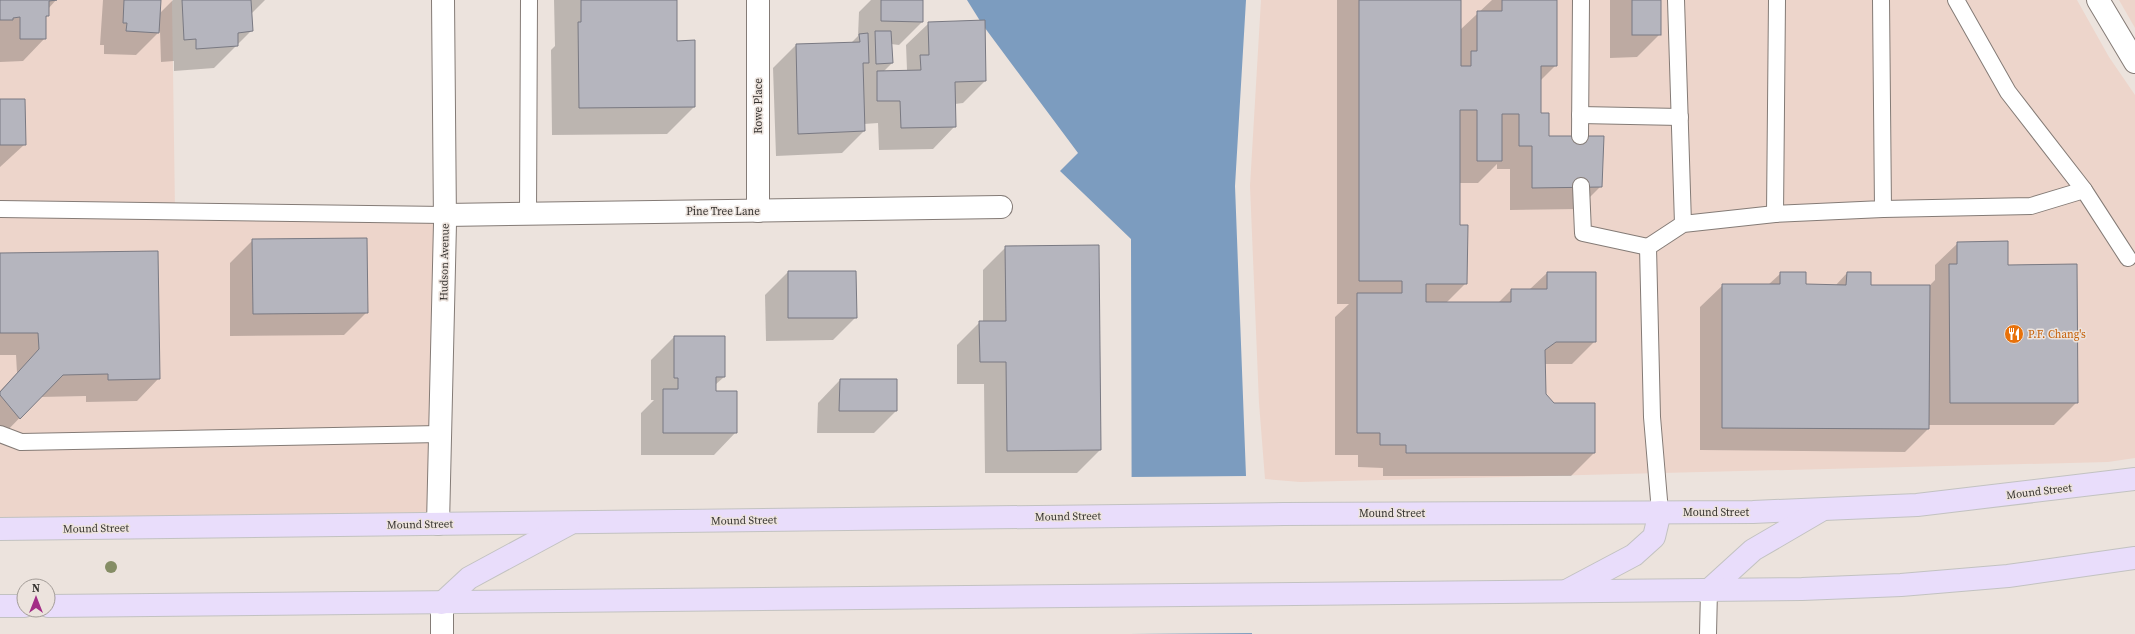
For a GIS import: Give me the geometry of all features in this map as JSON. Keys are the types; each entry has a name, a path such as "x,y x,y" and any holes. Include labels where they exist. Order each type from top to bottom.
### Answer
{"main road":[{"name":"Mound Street","path":"0,529 1284,514 1754,512 1924,504 2135,479"},
{"path":"1709,590 1754,550 1823,509"},
{"path":"1565,591 1634,555 1654,537 1660,512"},
{"path":"442,603 469,578 572,523"},
{"path":"56,606 1709,590 1901,585 2008,576 2135,558"},
{"path":"0,606 16,606"}],"street":[{"name":"Hudson Avenue","path":"438,524 445,215 443,0"},
{"name":"Rowe Place","path":"758,0 758,211"},
{"path":"2098,0 2135,62"},
{"name":"Pine Tree Lane","path":"445,215 1001,207"},
{"path":"442,603 442,634"}],"lane":[{"path":"528,213 529,0"},
{"path":"1580,136 1581,0"},
{"path":"1676,0 1683,224"},
{"path":"1775,214 1777,0"},
{"path":"1881,0 1883,209"},
{"path":"1956,0 2008,92 2084,190 2128,258"},
{"path":"1580,115 1680,117"},
{"path":"1581,186 1583,233 1648,247 1683,224 1775,214 1883,209 2031,206 2084,190"},
{"path":"0,209 445,215"},
{"path":"1648,247 1652,417 1660,512"},
{"path":"0,434 21,442 440,434"},
{"path":"1708,634 1709,590"}],"shaded area":[{"path":"0,0 172,0 175,211 445,215 438,524 0,529"},
{"path":"1261,0 2077,0 2109,57 2135,95 2135,458 2108,462 1300,482 1265,479 1259,403 1250,186"},
{"path":"2119,0 2135,0 2135,28"}],"water":[{"path":"967,0 1246,0 1235,186 1252,634 1132,634 1131,239 1060,171 1078,153 982,24"}],"pier":[{"path":"1248,476 1254,633 1130,634 1130,477"}],"building":[{"path":"0,0 57,0 49,1 49,16 46,16 46,39 20,39 20,17 13,18 13,20 0,20"},
{"path":"124,0 161,0 159,33 126,31 127,23 123,23"},
{"path":"182,0 251,0 253,31 238,33 238,46 196,49 196,39 184,40"},
{"path":"581,0 677,0 677,41 695,40 695,107 579,108 578,22 581,22"},
{"path":"881,0 923,0 923,22 881,21"},
{"path":"1359,0 1461,0 1461,66 1471,66 1471,51 1477,51 1477,11 1502,11 1502,0 1557,0 1557,66 1541,66 1541,113 1549,113 1549,136 1604,136 1602,187 1532,188 1532,146 1519,146 1519,114 1502,114 1502,161 1477,161 1477,110 1460,110 1460,225 1468,225 1467,284 1426,284 1426,302 1511,302 1511,289 1547,289 1547,272 1596,272 1596,342 1556,342 1545,350 1546,394 1554,403 1595,403 1595,453 1406,453 1406,445 1380,445 1380,433 1357,433 1357,293 1402,293 1402,281 1359,281"},
{"path":"1632,0 1661,0 1661,35 1632,35"},
{"path":"985,20 986,81 955,82 956,127 901,128 900,101 877,101 877,71 921,70 920,55 929,55 928,22"},
{"path":"875,31 891,31 893,63 876,64"},
{"path":"868,33 869,63 863,63 865,131 798,134 796,44 860,42 859,34"},
{"path":"0,99 25,99 26,145 0,145"},
{"path":"367,238 368,313 253,314 252,239"},
{"name":"P.F. Chang's","path":"2008,241 2008,265 2077,264 2078,403 1950,403 1949,264 1957,264 1957,242"},
{"path":"1099,245 1101,450 1007,451 1006,362 980,362 979,321 1006,321 1005,246"},
{"path":"158,251 160,379 108,380 108,374 63,375 20,419 0,395 0,392 39,349 38,333 0,333 0,253"},
{"path":"788,271 856,271 857,318 788,318"},
{"path":"1780,272 1806,272 1806,284 1846,285 1847,272 1871,272 1871,285 1930,285 1929,429 1722,428 1722,284 1780,284"},
{"path":"674,336 725,336 725,377 716,377 716,391 737,391 737,433 663,433 663,389 678,389 678,378 674,378"},
{"path":"840,379 897,379 897,411 839,411"}],"place":[{"name":"P.F. Chang's","path":"2014,334"}]}
